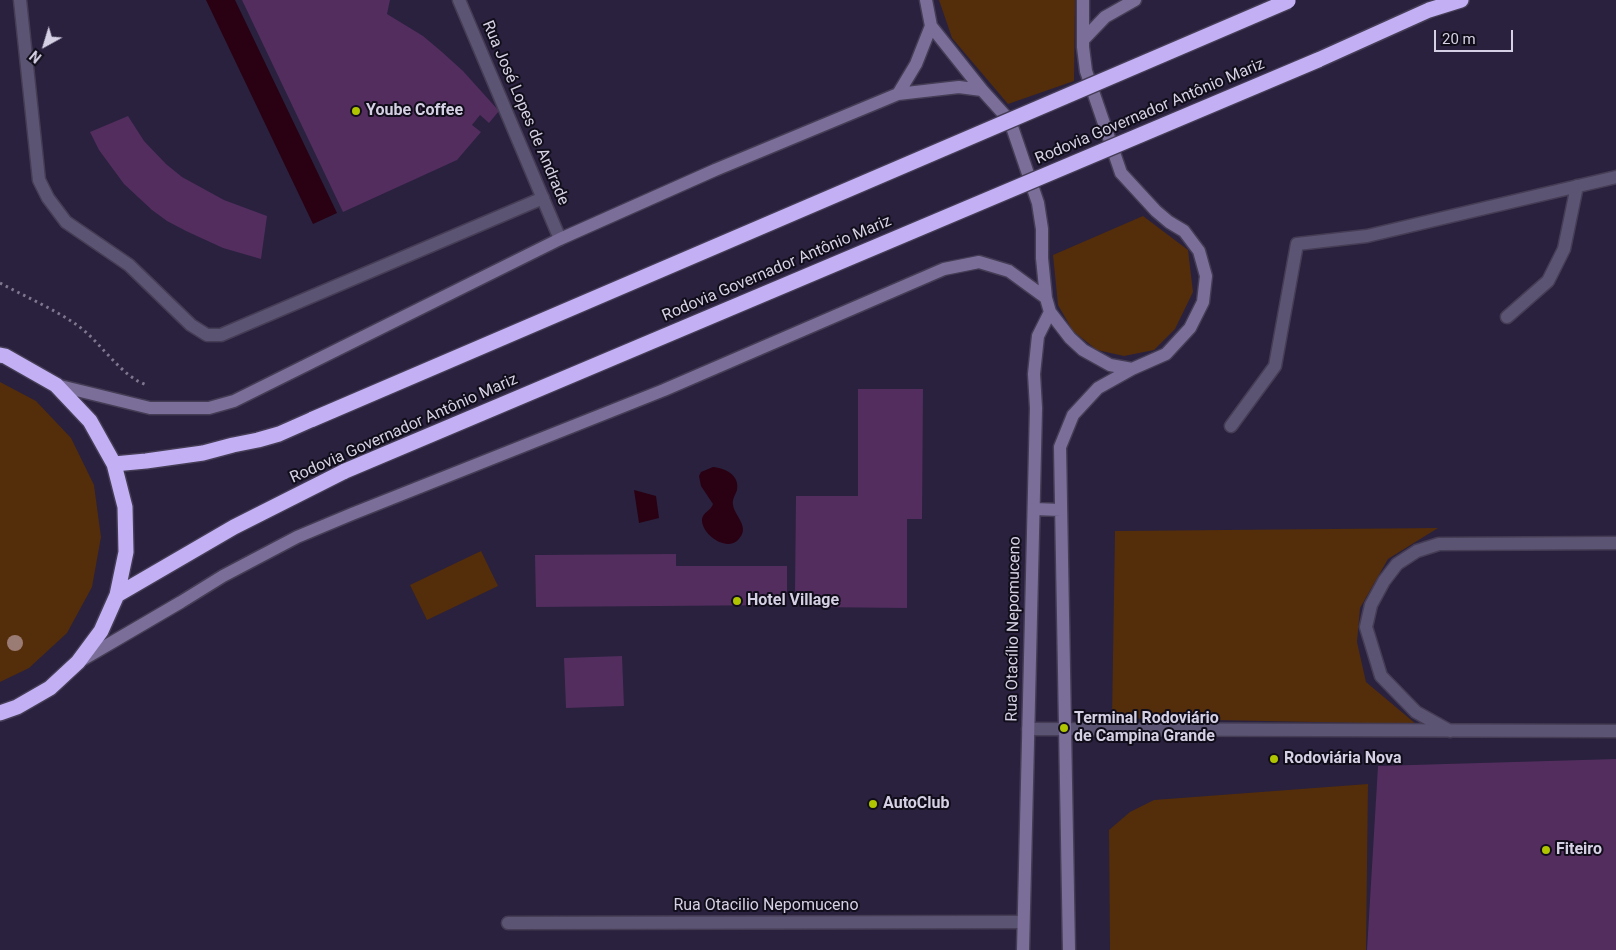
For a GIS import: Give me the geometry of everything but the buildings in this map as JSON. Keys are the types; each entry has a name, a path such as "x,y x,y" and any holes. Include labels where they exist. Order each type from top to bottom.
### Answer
{"highway":[{"path":"114,464 202,453 279,434 1289,0"},
{"name":"Rodovia Governador Antônio Mariz","path":"117,595 234,527 345,471 1318,60 1429,10 1461,0"},
{"path":"0,713 17,707 50,688 78,662 101,631 117,595 126,552 125,507 114,464 90,421 56,385 2,354"}],"street":[{"path":"20,0 39,180 48,198 66,222 129,265 191,325 207,335 221,335 543,198"},
{"name":"Rua José Lopes de Andrade","path":"459,0 560,238"},
{"path":"926,0 931,26 982,90 1010,121 1038,203 1042,229 1046,298 1050,312 1070,338 1083,350 1110,365 1132,369"},
{"path":"1069,950 1060,447 1073,415 1098,388 1132,369 1166,354 1190,328 1203,302 1206,276 1199,251 1184,231 1156,211 1121,173 1086,70 1083,40 1083,0"},
{"path":"1083,40 1105,18 1135,0"},
{"path":"898,94 916,64 931,26"},
{"path":"56,385 150,408 209,408 234,401 560,238 715,170 898,94 958,86 982,90"},
{"path":"1231,426 1275,366 1297,244 1366,236 1616,177"},
{"path":"1507,317 1548,281 1564,249 1577,186"},
{"path":"78,662 223,576 297,537 664,390 944,269 979,262 1009,271 1046,298"},
{"name":"Rua Otacílio Nepomuceno","path":"1023,950 1036,408 1034,374 1038,336 1050,312"},
{"path":"1034,509 1061,510"},
{"path":"1450,731 1416,712 1381,676 1366,627 1371,605 1384,581 1397,564 1417,551 1439,544 1616,542"},
{"path":"1028,729 1616,732"},
{"name":"Rua Otacilio Nepomuceno","path":"508,923 1023,922"}],"path":[{"path":"0,283 63,316 79,327 105,350 130,377 151,386"}],"shaded area":[{"path":"206,0 235,0 337,213 313,224"},
{"path":"939,0 1075,0 1074,81 1008,104 952,38"},
{"path":"1143,216 1188,250 1193,292 1175,329 1154,350 1124,356 1097,350 1073,331 1058,305 1053,255"},
{"path":"0,382 36,401 71,438 94,485 101,537 92,587 67,633 29,668 0,682"},
{"path":"713,467 731,473 736,480 737,490 733,499 733,505 743,526 743,531 738,540 733,543 721,543 715,540 703,525 702,519 713,504 701,486 699,476 701,472"},
{"path":"634,490 656,496 659,518 639,523"},
{"path":"1438,528 1388,559 1360,608 1357,642 1366,682 1416,724 1112,718 1115,531"},
{"path":"481,551 498,586 427,620 410,585"},
{"path":"1368,784 1366,950 1110,950 1109,830 1130,812 1154,800"}],"place":[{"name":"Yoube Coffee","path":"356,111"},
{"name":"Hotel Village","path":"737,601"},
{"name":"Terminal Rodoviário de Campina Grande","path":"1064,728"},
{"name":"Rodoviária Nova","path":"1274,759"},
{"name":"AutoClub","path":"873,804"},
{"name":"Fiteiro","path":"1546,850"}]}
